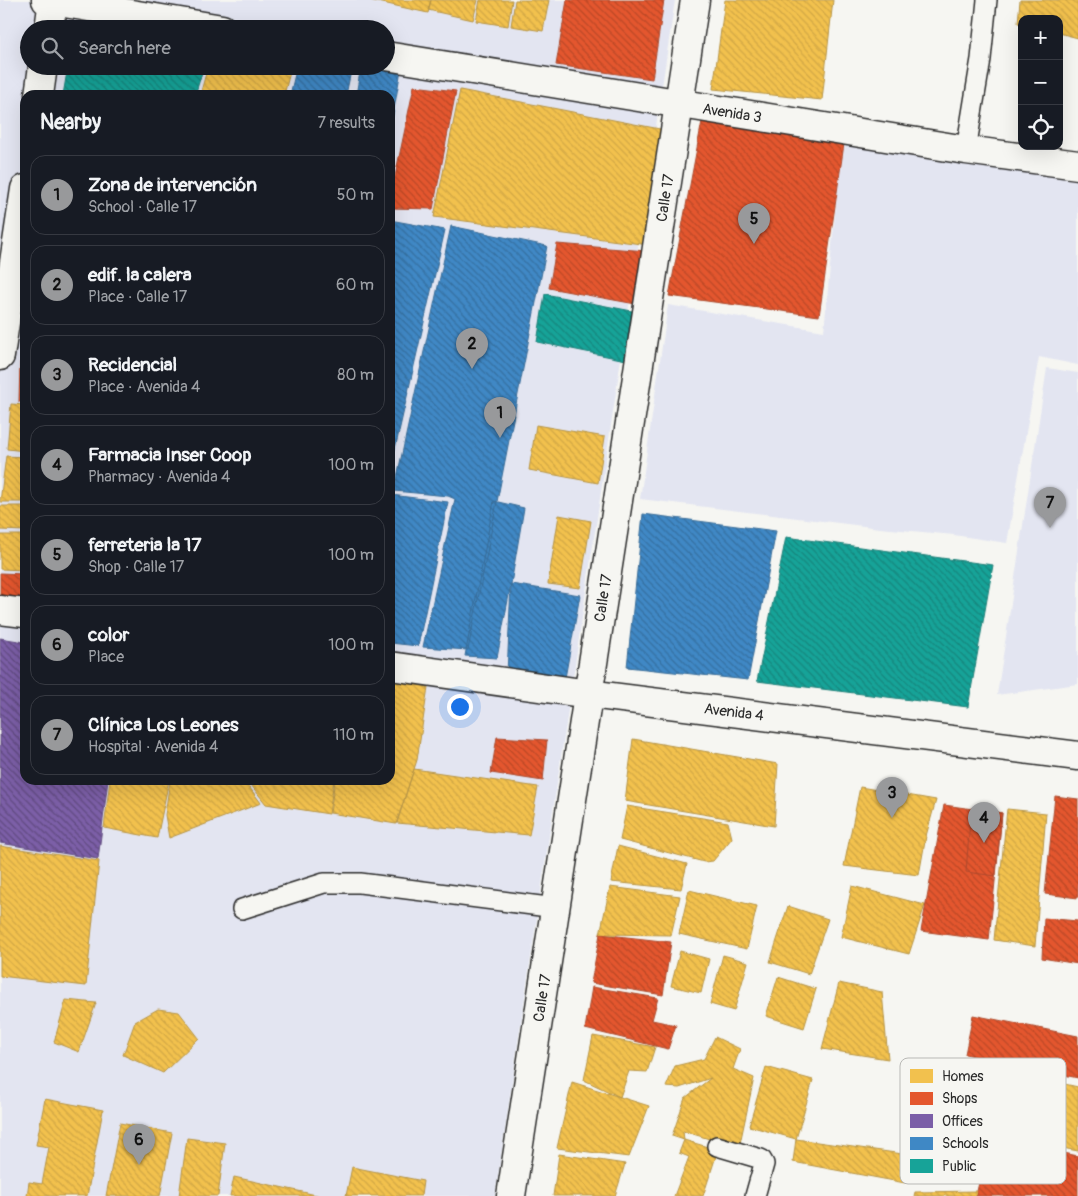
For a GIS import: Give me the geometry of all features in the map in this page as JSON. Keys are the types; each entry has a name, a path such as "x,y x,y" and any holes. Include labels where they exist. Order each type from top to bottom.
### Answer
{"street":[{"path":"50,20 51,0 169,20"},
{"name":"Calle 17","path":"511,1196 695,0"},
{"name":"Avenida 3","path":"395,58 966,150 1078,164"},
{"path":"40,90 42,75"},
{"path":"0,356 20,222"},
{"path":"0,610 20,612"},
{"name":"Avenida 4","path":"395,667 589,694 1078,756"}],"lane":[{"path":"966,150 982,59 987,0"},
{"path":"242,909 324,883 360,883 556,908"},
{"path":"717,1146 761,1159 764,1164 764,1170 755,1196"}],"shaded area":[{"path":"0,0 675,0 495,1196 0,1196"},
{"path":"844,144 1078,176 1078,365 1039,357 1007,543 954,535 640,499 668,305 824,331 837,192"},
{"path":"1047,368 1078,373 1078,684 997,695"}],"building: Homes":[{"path":"369,0 431,0 428,13"},
{"path":"431,0 478,0 473,20 428,10"},
{"path":"480,0 512,0 508,26 476,21"},
{"path":"515,0 549,0 543,31 511,26"},
{"path":"725,0 833,0 822,100 713,89"},
{"path":"1020,0 1078,0 1078,38 1063,34 1063,15 1019,15"},
{"path":"206,75 289,75 285,90 201,90"},
{"path":"460,90 665,130 649,245 434,217"},
{"path":"11,404 20,405 20,450 7,449"},
{"path":"536,425 605,437 598,483 529,470"},
{"path":"6,456 20,457 20,502 0,502"},
{"path":"0,506 20,506 20,531 0,530"},
{"path":"559,515 591,521 580,588 548,584"},
{"path":"0,535 20,535 20,570 0,569"},
{"path":"395,681 428,687 417,760 396,824 330,813 334,785 395,785"},
{"path":"633,739 778,764 774,826 625,801"},
{"path":"414,769 538,787 529,835 397,823"},
{"path":"109,785 168,785 157,838 104,828"},
{"path":"169,785 248,785 261,803 169,838 165,815"},
{"path":"251,785 333,785 329,814 266,804"},
{"path":"860,787 936,800 926,836 919,875 844,866"},
{"path":"627,806 728,822 732,838 713,861 704,862 620,840"},
{"path":"1007,809 1046,813 1035,946 994,940"},
{"path":"0,846 99,861 86,986 0,976"},
{"path":"618,846 687,864 681,889 611,882"},
{"path":"852,886 925,905 909,954 841,937"},
{"path":"610,887 680,896 671,935 600,934"},
{"path":"689,890 757,906 747,949 679,934"},
{"path":"788,906 828,919 809,974 770,962"},
{"path":"680,951 709,959 701,993 671,986"},
{"path":"723,955 748,962 734,1011 710,1004"},
{"path":"778,977 816,989 804,1028 766,1016"},
{"path":"839,983 882,992 888,1059 822,1049"},
{"path":"66,1000 96,1003 79,1052 54,1042"},
{"path":"158,1009 179,1012 199,1038 163,1073 123,1055 135,1022"},
{"path":"593,1036 655,1047 647,1072 629,1071 620,1097 584,1080"},
{"path":"715,1037 740,1049 733,1069 754,1078 739,1148 683,1131 684,1140 672,1136 685,1098 711,1078 679,1088 666,1087 675,1066 704,1059"},
{"path":"766,1067 813,1080 796,1139 749,1126"},
{"path":"572,1082 649,1106 629,1157 557,1148"},
{"path":"1066,1084 1078,1087 1078,1151 1066,1149"},
{"path":"45,1099 103,1110 87,1196 27,1196 29,1182 42,1184 49,1147 36,1145"},
{"path":"120,1123 172,1133 160,1196 106,1196"},
{"path":"187,1138 225,1143 218,1196 179,1196"},
{"path":"796,1139 900,1154 900,1182 793,1162"},
{"path":"684,1140 718,1150 703,1196 674,1196 689,1157 679,1153"},
{"path":"559,1154 625,1164 615,1196 553,1196"},
{"path":"352,1167 423,1181 421,1196 346,1196"},
{"path":"234,1177 321,1196 230,1196"},
{"path":"977,1191 976,1196 914,1196 915,1192"}],"building: Shops":[{"path":"567,0 664,0 652,79 556,65"},
{"path":"414,86 456,91 433,209 395,208 395,176"},
{"path":"703,116 844,144 819,316 669,296"},
{"path":"557,244 647,251 641,305 549,288"},
{"path":"20,362 20,402 19,402"},
{"path":"0,573 20,574 20,605 0,603"},
{"path":"497,737 547,740 543,781 491,773"},
{"path":"1055,796 1078,799 1078,898 1045,894"},
{"path":"944,805 1002,813 989,940 921,931"},
{"path":"971,808 1002,813 996,876 966,872"},
{"path":"1044,918 1078,921 1078,964 1042,958"},
{"path":"600,934 671,942 663,995 591,983"},
{"path":"592,987 658,998 652,1020 676,1025 668,1049 585,1029"},
{"path":"973,1015 1078,1036 1078,1078 1066,1075 1066,1058 984,1058 965,1054"},
{"path":"1066,1153 1078,1156 1078,1196 976,1196 979,1184 1066,1184"}],"building: Offices":[{"path":"0,638 20,641 20,785 107,785 98,859 0,843"}],"building: Schools":[{"path":"395,64 402,64 395,104 395,90 357,90 359,75 395,75"},
{"path":"295,75 350,75 347,90 291,90"},
{"path":"395,221 445,230 395,449"},
{"path":"451,226 547,246 468,650 423,647 455,499 448,496 395,491"},
{"path":"395,495 448,502 418,646 395,644"},
{"path":"494,501 524,508 511,584 497,658 465,656"},
{"path":"643,514 776,531 748,680 627,667"},
{"path":"511,584 580,595 565,678 507,674"}],"building: Public":[{"path":"66,75 201,75 197,90 64,90"},
{"path":"545,294 642,313 636,362 537,342"},
{"path":"786,537 993,565 968,707 757,681"}],"place":[{"name":"ferreteria la 17","path":"754,244"},
{"name":"edif. la calera","path":"472,369"},
{"name":"Zona de intervención","path":"500,438"},
{"name":"Clínica Los Leones","path":"1050,528"},
{"name":"Recidencial","path":"892,818"},
{"name":"Farmacia Inser Coop","path":"984,843"},
{"name":"color","path":"139,1165"}]}
